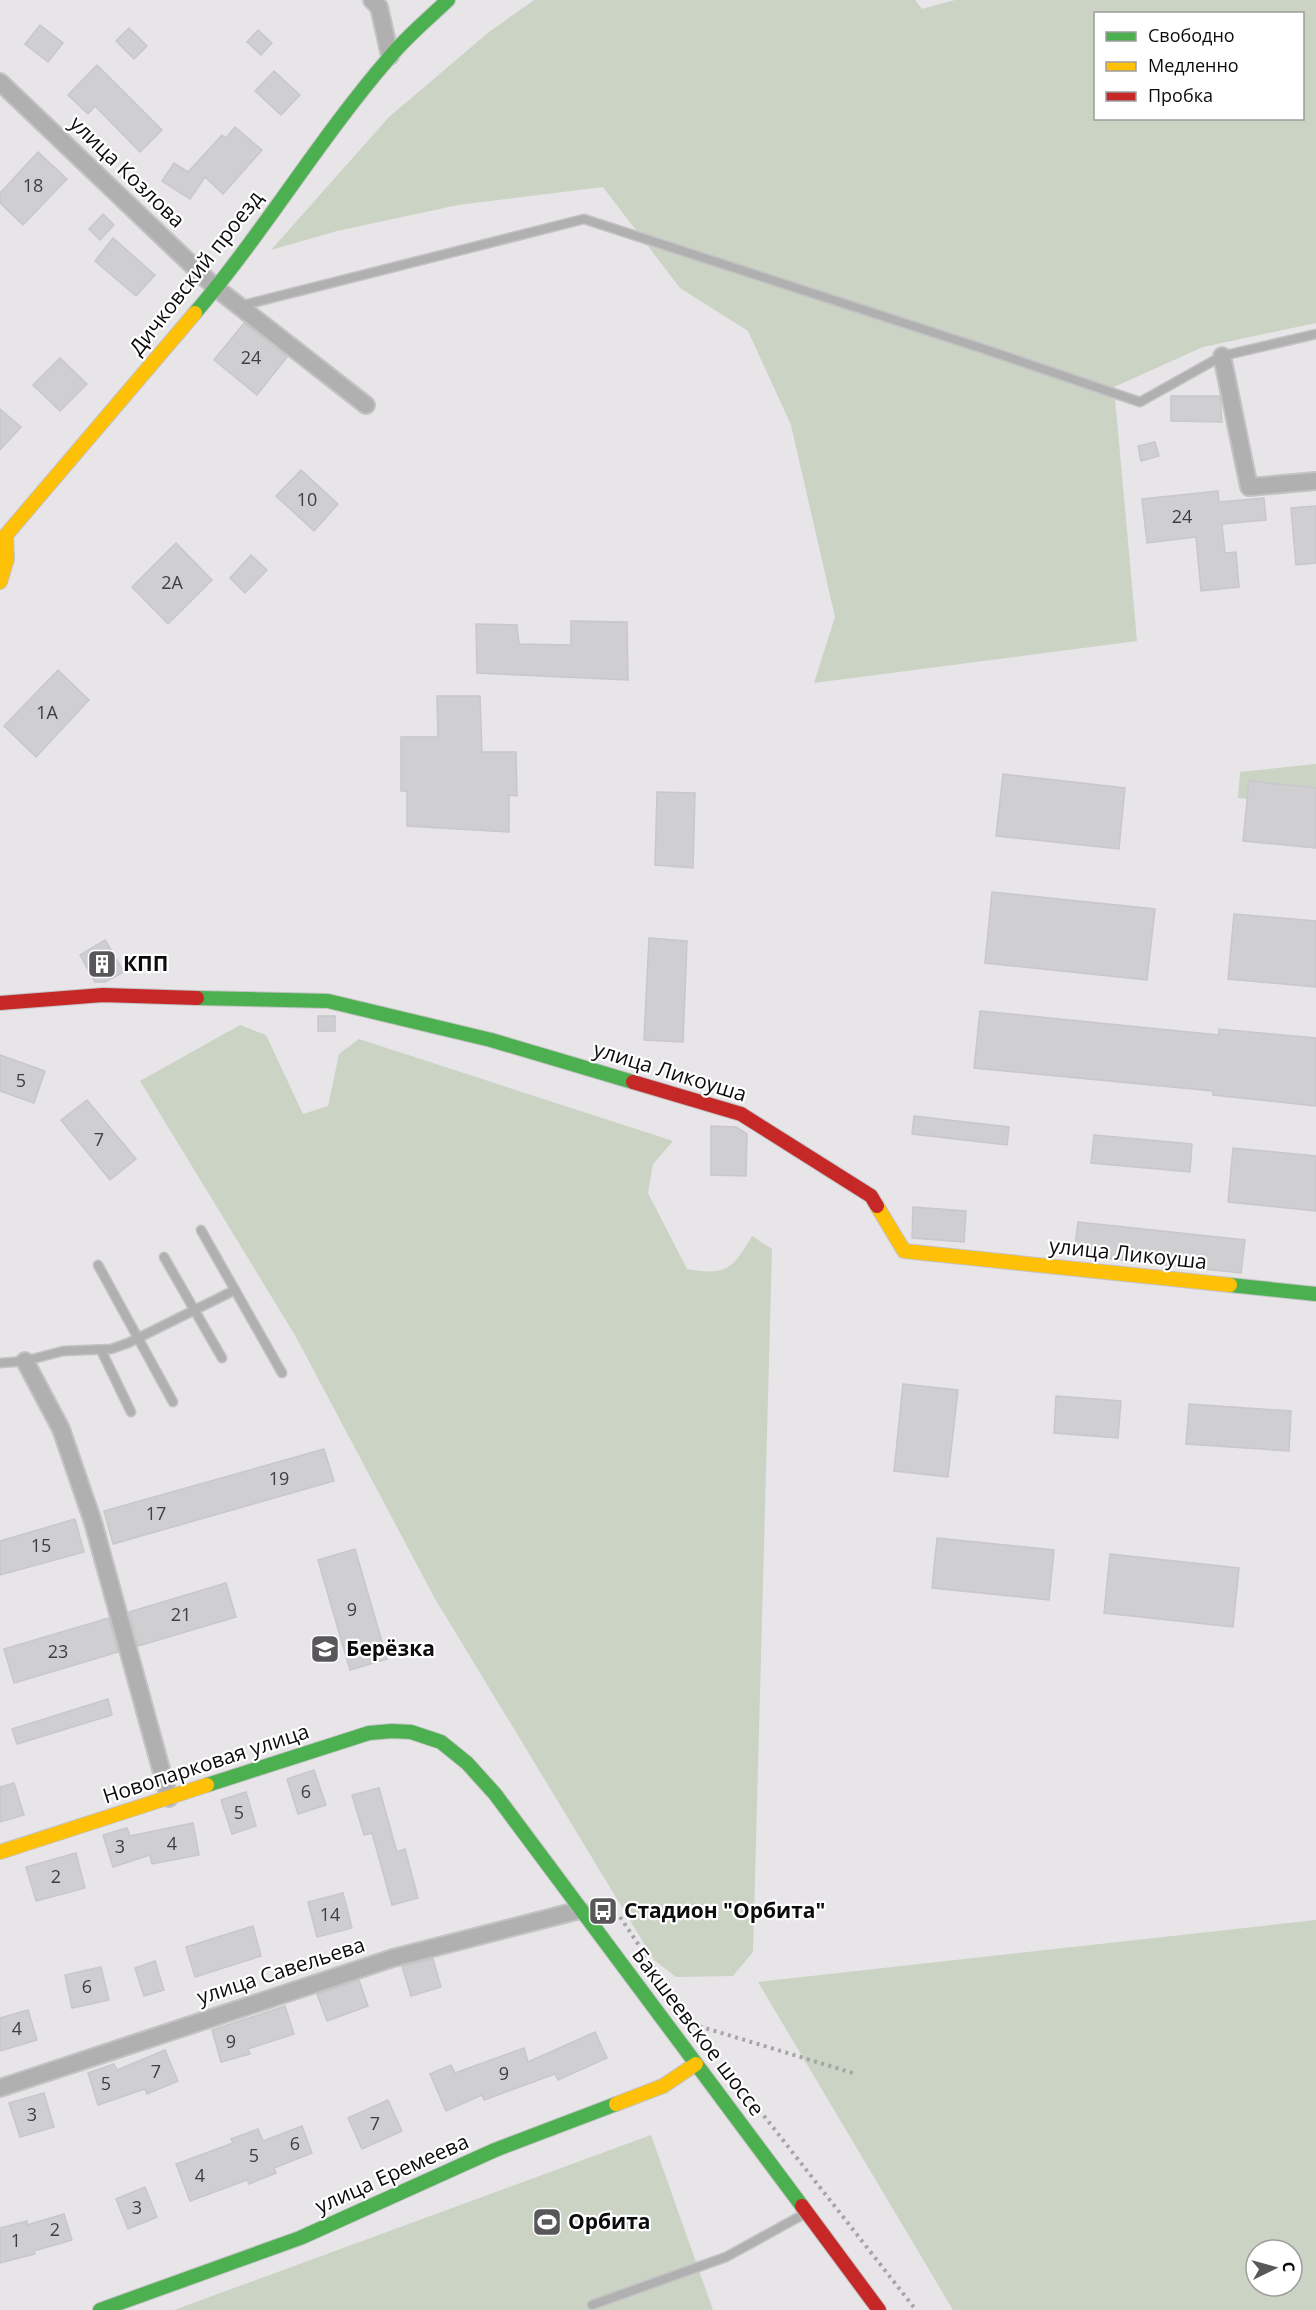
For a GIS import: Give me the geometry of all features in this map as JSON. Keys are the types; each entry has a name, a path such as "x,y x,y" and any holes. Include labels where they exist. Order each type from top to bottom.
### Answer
{"street":[{"path":"372,0 380,8 390,56"},
{"name":"Дичковский проезд","path":"6,535 216,288 309,159 390,56 448,0"},
{"name":"улица Козлова","path":"0,82 216,288 366,405"},
{"path":"1222,356 1249,487 1316,481"},
{"path":"0,520 6,535 7,559 0,582"},
{"name":"улица Ликоуша","path":"0,1004 103,995 328,1001 491,1040 741,1114 871,1196 904,1251 1316,1294"},
{"path":"25,1361 61,1429 93,1522 169,1798"},
{"name":"Новопарковая улица","path":"0,1852 369,1733 394,1730 428,1734"},
{"name":"Бакшеевское шоссе","path":"428,1734 448,1745 467,1762 495,1794 879,2310"},
{"name":"улица Савельева","path":"0,2088 393,1958 580,1910"},
{"name":"улица Еремеева","path":"100,2310 300,2238 495,2150 663,2086 696,2064"}],"lane":[{"path":"239,306 584,219 973,345 1140,402 1222,356 1316,334"},
{"path":"201,1230 282,1373"},
{"path":"164,1257 222,1358"},
{"path":"98,1265 173,1402"},
{"path":"0,1363 25,1361 63,1351 111,1349 235,1290"},
{"path":"101,1350 131,1412"},
{"path":"592,2305 726,2257 807,2213"}],"path":[{"path":"620,1917 672,1994"},
{"path":"698,2032 691,2023 853,2073"},
{"path":"749,2097 916,2310"}],"green space":[{"path":"534,0 915,0 922,9 955,0 1316,0 1316,323 1203,347 1114,387 1137,641 814,683 835,617 791,425 748,331 680,288 603,187 458,205 337,231 271,250 389,117 489,32"},
{"path":"1316,764 1316,805 1238,798 1240,772"},
{"path":"240,1025 266,1035 303,1114 328,1106 339,1054 359,1039 673,1141 653,1164 648,1193 687,1269 711,1271 727,1268 739,1256 752,1236 772,1249 753,1952 733,1976 676,1977 654,1960 434,1597 296,1337 140,1081"},
{"path":"1316,1920 1316,2310 953,2310 758,1982"},
{"name":"Орбита","path":"651,2135 713,2310 174,2310"}],"building":[{"path":"40,25 63,43 48,62 25,44"},
{"path":"129,28 147,46 134,59 116,41"},
{"path":"258,30 272,43 261,55 247,42"},
{"path":"97,65 162,130 140,152 95,106 88,114 68,95"},
{"path":"274,71 300,95 281,115 255,91"},
{"path":"235,127 262,150 223,194 205,177 190,199 162,181 174,163 188,172 222,135 226,138"},
{"path":"38,152 67,179 23,225 0,203 0,193"},
{"path":"103,214 114,225 100,240 89,229"},
{"path":"113,238 155,275 136,296 95,261"},
{"path":"244,323 287,357 257,395 214,360"},
{"path":"60,358 87,384 60,411 33,385"},
{"path":"1171,396 1220,396 1222,422 1171,421"},
{"path":"0,409 21,427 0,450"},
{"path":"1155,442 1159,456 1141,461 1138,446"},
{"path":"301,470 338,504 314,531 276,496"},
{"path":"1218,491 1219,502 1264,498 1266,520 1222,524 1225,553 1236,552 1239,587 1201,591 1196,537 1147,543 1142,499"},
{"path":"1316,506 1316,563 1296,565 1291,508"},
{"path":"176,543 212,580 168,624 132,587"},
{"path":"251,555 267,570 245,593 230,578"},
{"path":"571,621 627,622 628,680 477,673 476,624 517,625 519,644 571,645"},
{"path":"58,670 89,700 36,757 4,726"},
{"path":"437,696 480,696 482,752 516,752 517,796 509,795 509,832 407,826 407,791 401,791 401,737 438,737"},
{"path":"1003,774 1125,788 1119,849 996,836"},
{"path":"1249,781 1316,788 1316,848 1243,841"},
{"path":"657,792 695,793 693,868 655,865"},
{"path":"992,892 1155,909 1147,980 985,963"},
{"path":"1234,914 1316,921 1316,987 1228,979"},
{"path":"649,938 687,941 683,1042 644,1040"},
{"name":"КПП","path":"105,940 124,972 105,982 95,982 80,955"},
{"path":"980,1011 1219,1035 1219,1029 1316,1038 1316,1106 1213,1095 1213,1091 974,1068"},
{"path":"318,1016 335,1016 335,1031 318,1031"},
{"path":"0,1055 45,1071 34,1103 0,1091"},
{"path":"87,1100 136,1159 110,1180 61,1120"},
{"path":"914,1116 1009,1127 1007,1145 912,1134"},
{"path":"711,1126 736,1127 747,1134 746,1176 711,1175"},
{"path":"1094,1135 1192,1144 1190,1172 1091,1163"},
{"path":"1233,1148 1316,1156 1316,1211 1228,1202"},
{"path":"913,1207 966,1211 964,1242 912,1238"},
{"path":"1078,1222 1245,1240 1241,1273 1074,1255"},
{"path":"903,1384 958,1390 948,1477 894,1471"},
{"path":"1056,1396 1121,1401 1118,1438 1054,1433"},
{"path":"1189,1404 1291,1411 1289,1451 1186,1444"},
{"path":"324,1449 334,1481 113,1544 104,1511"},
{"path":"75,1519 84,1552 0,1575 0,1541"},
{"path":"937,1538 1054,1550 1049,1600 932,1588"},
{"path":"355,1549 387,1659 350,1670 318,1560"},
{"path":"1110,1554 1239,1568 1233,1627 1104,1613"},
{"path":"226,1583 236,1617 138,1646 129,1612"},
{"path":"109,1618 118,1652 14,1683 4,1649"},
{"path":"108,1699 112,1715 17,1744 12,1729"},
{"path":"314,1770 326,1805 298,1814 287,1779"},
{"path":"14,1783 24,1815 0,1822 0,1787"},
{"path":"379,1788 397,1852 405,1849 418,1898 392,1905 372,1833 364,1835 352,1795"},
{"path":"246,1792 256,1826 232,1834 221,1800"},
{"path":"193,1823 199,1855 152,1864 150,1855 113,1867 103,1835 127,1828 130,1836"},
{"path":"76,1853 85,1888 36,1901 26,1867"},
{"path":"343,1893 352,1928 317,1937 308,1902"},
{"path":"253,1926 261,1956 195,1977 186,1947"},
{"path":"433,1959 441,1987 411,1996 402,1966"},
{"path":"155,1961 164,1990 144,1996 135,1968"},
{"path":"101,1967 109,2000 72,2008 65,1975"},
{"path":"359,1980 368,2006 327,2021 317,1994"},
{"path":"285,2006 294,2034 248,2049 250,2054 221,2062 212,2030"},
{"path":"28,2010 37,2040 0,2051 0,2018"},
{"path":"595,2032 607,2058 558,2080 555,2074 484,2100 482,2095 446,2111 430,2074 451,2065 455,2073 524,2048 528,2062"},
{"path":"165,2050 178,2081 147,2094 145,2089 98,2105 88,2073 114,2064 117,2070"},
{"path":"44,2093 54,2127 20,2137 9,2103"},
{"path":"388,2100 402,2131 362,2149 348,2118"},
{"path":"302,2126 312,2153 274,2168 276,2173 249,2184 247,2180 190,2201 176,2164 233,2143 231,2139 258,2129 263,2141"},
{"path":"145,2187 157,2217 128,2229 116,2199"},
{"path":"64,2214 72,2240 34,2251 35,2254 0,2263 0,2228 27,2221 27,2225"}],"traffic: fast":[{"path":"195,313 245,250 363,89 403,43 448,0"},
{"path":"197,998 328,1001 491,1040 633,1082"},
{"path":"1230,1285 1316,1294"},
{"path":"207,1785 369,1733 411,1732 441,1742 467,1763 495,1794 802,2206"},
{"path":"100,2310 300,2238 495,2150 616,2104"}],"traffic: slow":[{"path":"0,582 7,559 6,535 195,313"},
{"path":"877,1206 904,1251 1230,1285"},
{"path":"0,1852 207,1785"},
{"path":"616,2104 663,2086 696,2064"}],"traffic: jam":[{"path":"0,1003 103,995 197,998"},
{"path":"633,1082 741,1114 871,1196 877,1206"},
{"path":"802,2206 879,2310"}],"place":[{"name":"КПП","path":"102,964"},
{"name":"Берёзка","path":"325,1649"},
{"name":"Стадион \"Орбита\"","path":"603,1911"},
{"name":"Орбита","path":"547,2222"}]}
